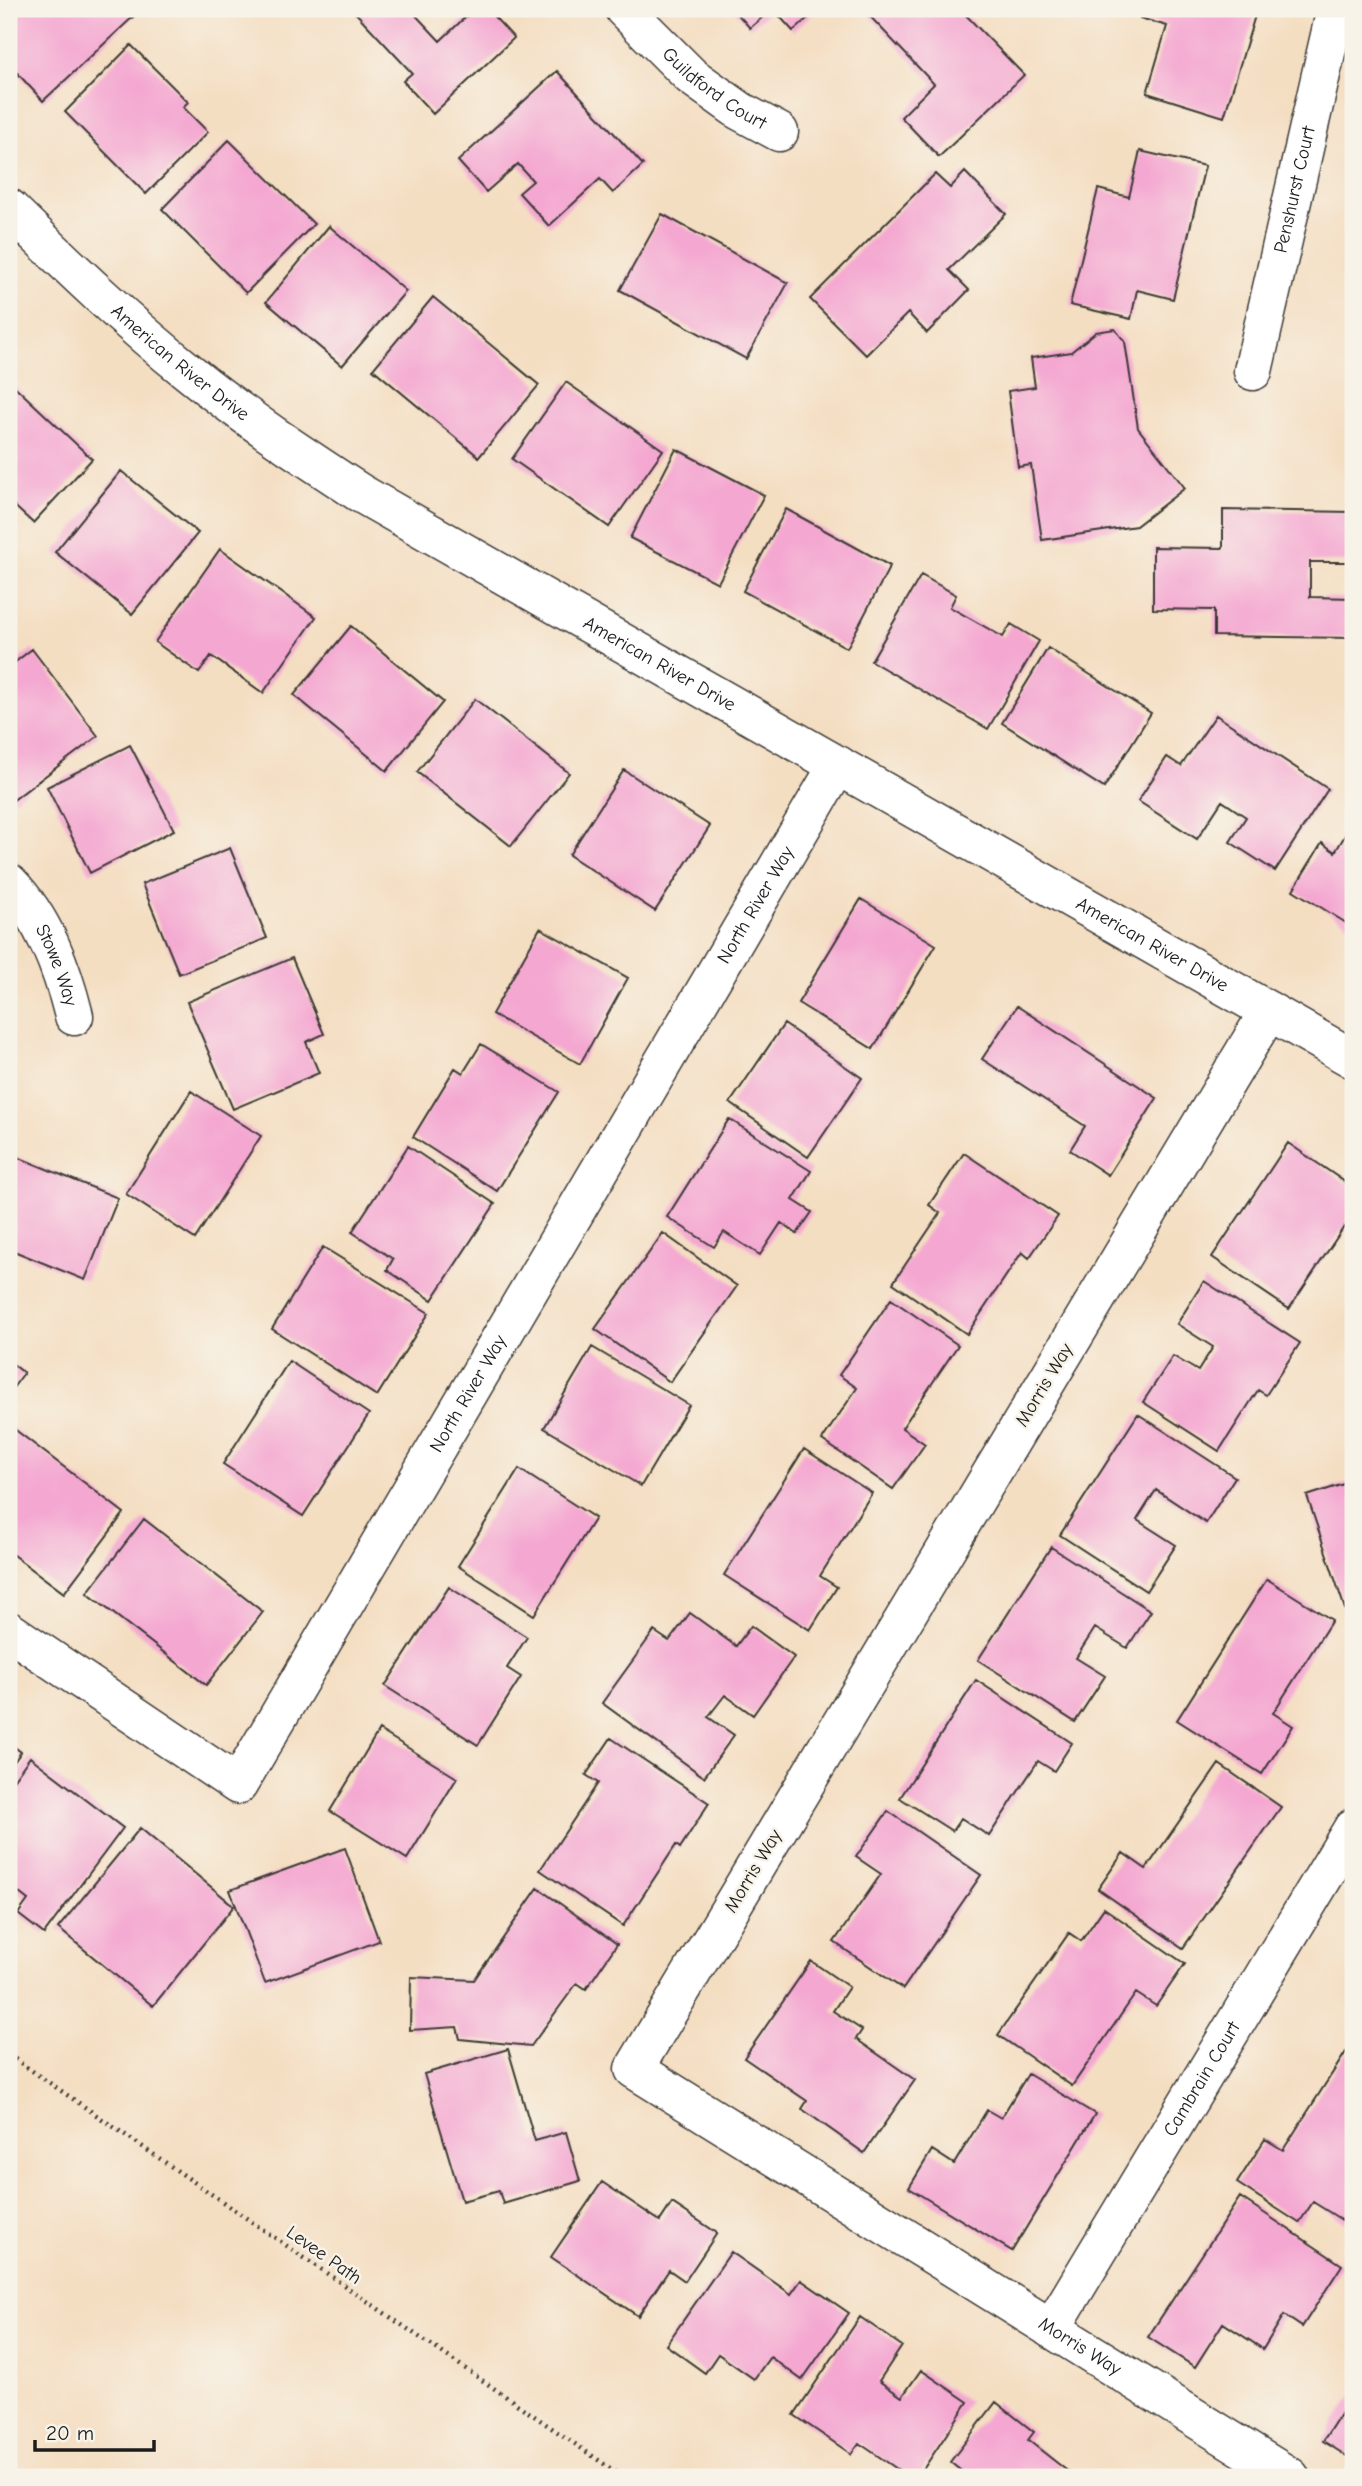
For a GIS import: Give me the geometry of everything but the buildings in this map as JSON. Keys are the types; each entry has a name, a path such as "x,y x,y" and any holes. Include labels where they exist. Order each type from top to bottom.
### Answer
{"street":[{"name":"Guildford Court","path":"624,9 691,75 740,111 779,132"},
{"name":"Penshurst Court","path":"1253,371 1336,9"},
{"name":"American River Drive","path":"9,208 100,296 190,373 285,444 360,493 1353,1059"},
{"name":"North River Way","path":"9,1631 238,1786 838,765"},
{"name":"Stowe Way","path":"9,883 50,942 67,986 74,1016"},
{"name":"Morris Way","path":"1269,1011 634,2069 1290,2477"},
{"name":"Cambrain Court","path":"1051,2329 1353,1828"}],"path":[{"name":"Levee Path","path":"9,2055 623,2477"}]}
